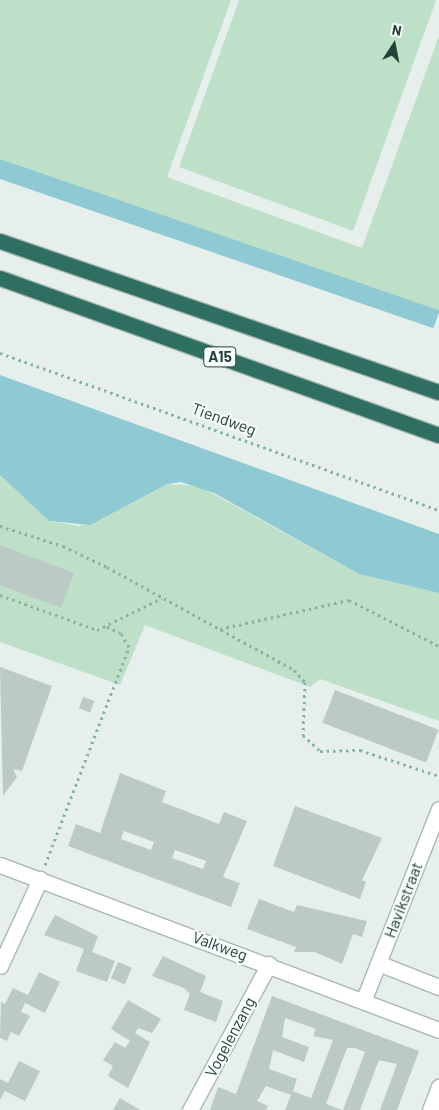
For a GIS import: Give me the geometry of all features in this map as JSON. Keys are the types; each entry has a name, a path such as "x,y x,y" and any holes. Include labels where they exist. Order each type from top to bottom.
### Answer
{"highway":[{"name":"A15","path":"0,241 439,392"},
{"name":"A15","path":"0,278 439,435"}],"street":[{"name":"Havikstraat","path":"364,999 439,809"},
{"name":"Valkweg","path":"0,864 364,999 439,1030"},
{"path":"0,966 40,879"},
{"path":"378,963 439,988"},
{"name":"Vogelenzang","path":"190,1110 269,964"},
{"path":"430,1110 439,1087"}],"path":[{"name":"Tiendweg","path":"0,353 439,510"},
{"path":"0,526 63,546 294,670 305,682 303,735 320,751 360,750 439,776"},
{"path":"0,595 98,630 163,598"},
{"path":"220,629 349,600 439,646"},
{"path":"40,879 129,647 121,633 105,626"}],"green space":[{"path":"0,0 231,0 167,177 362,248 439,36 439,313 0,159"},
{"path":"239,0 436,0 353,231 179,167"},
{"path":"0,475 49,521 79,526 167,484 199,486 359,574 439,593 439,721 320,679 310,687 145,625 120,685 0,642"}],"water":[{"path":"0,159 439,310 433,328 0,179"},
{"path":"0,375 439,534 439,593 359,574 214,493 181,482 167,484 90,525 49,521 0,475"}],"building":[{"path":"0,545 74,573 61,608 0,585"},
{"path":"0,667 52,686 22,771 13,769 17,777 3,796"},
{"path":"335,690 439,730 426,762 322,723"},
{"path":"83,697 94,701 90,712 79,708"},
{"path":"120,773 166,791 162,802 219,824 224,812 247,821 223,877 240,883 231,907 68,846 76,824 100,833","holes":["124,831 154,842 151,850 121,839","175,850 206,861 203,869 172,858"]},
{"path":"295,806 382,838 362,880 366,882 360,899 273,866"},
{"path":"259,899 294,912 297,905 367,921 362,937 353,934 342,964 315,952 294,952 296,947 247,929"},
{"path":"55,915 98,936 92,952 115,961 107,982 76,971 84,949 44,935"},
{"path":"163,956 206,976 200,992 223,1001 216,1022 184,1010 190,994 184,988 152,976"},
{"path":"118,962 132,968 125,984 111,979"},
{"path":"39,972 60,982 45,1013 25,1003 21,1012 30,1016 19,1036 11,1032 7,1041 0,1038 1,1002 5,1004 13,988 28,995"},
{"path":"272,996 419,1051 397,1110 380,1110 397,1064 379,1060 360,1110 343,1110 365,1052 355,1048 347,1048 326,1104 342,1110 285,1110 291,1095 266,1086 257,1101 268,1106 266,1110 210,1110 218,1087 236,1094","holes":["285,1018 316,1029 313,1036 333,1040 311,1098 293,1091 297,1079 269,1069 273,1050 304,1062 309,1047 282,1037"]},
{"path":"128,1000 161,1019 152,1033 138,1028 135,1033 150,1042 128,1088 108,1076 113,1066 103,1060 115,1042 125,1048 130,1041 111,1029"},
{"path":"19,1061 40,1071 25,1101 5,1091 0,1100 0,1079 8,1083"},
{"path":"120,1098 140,1110 113,1110"}]}
